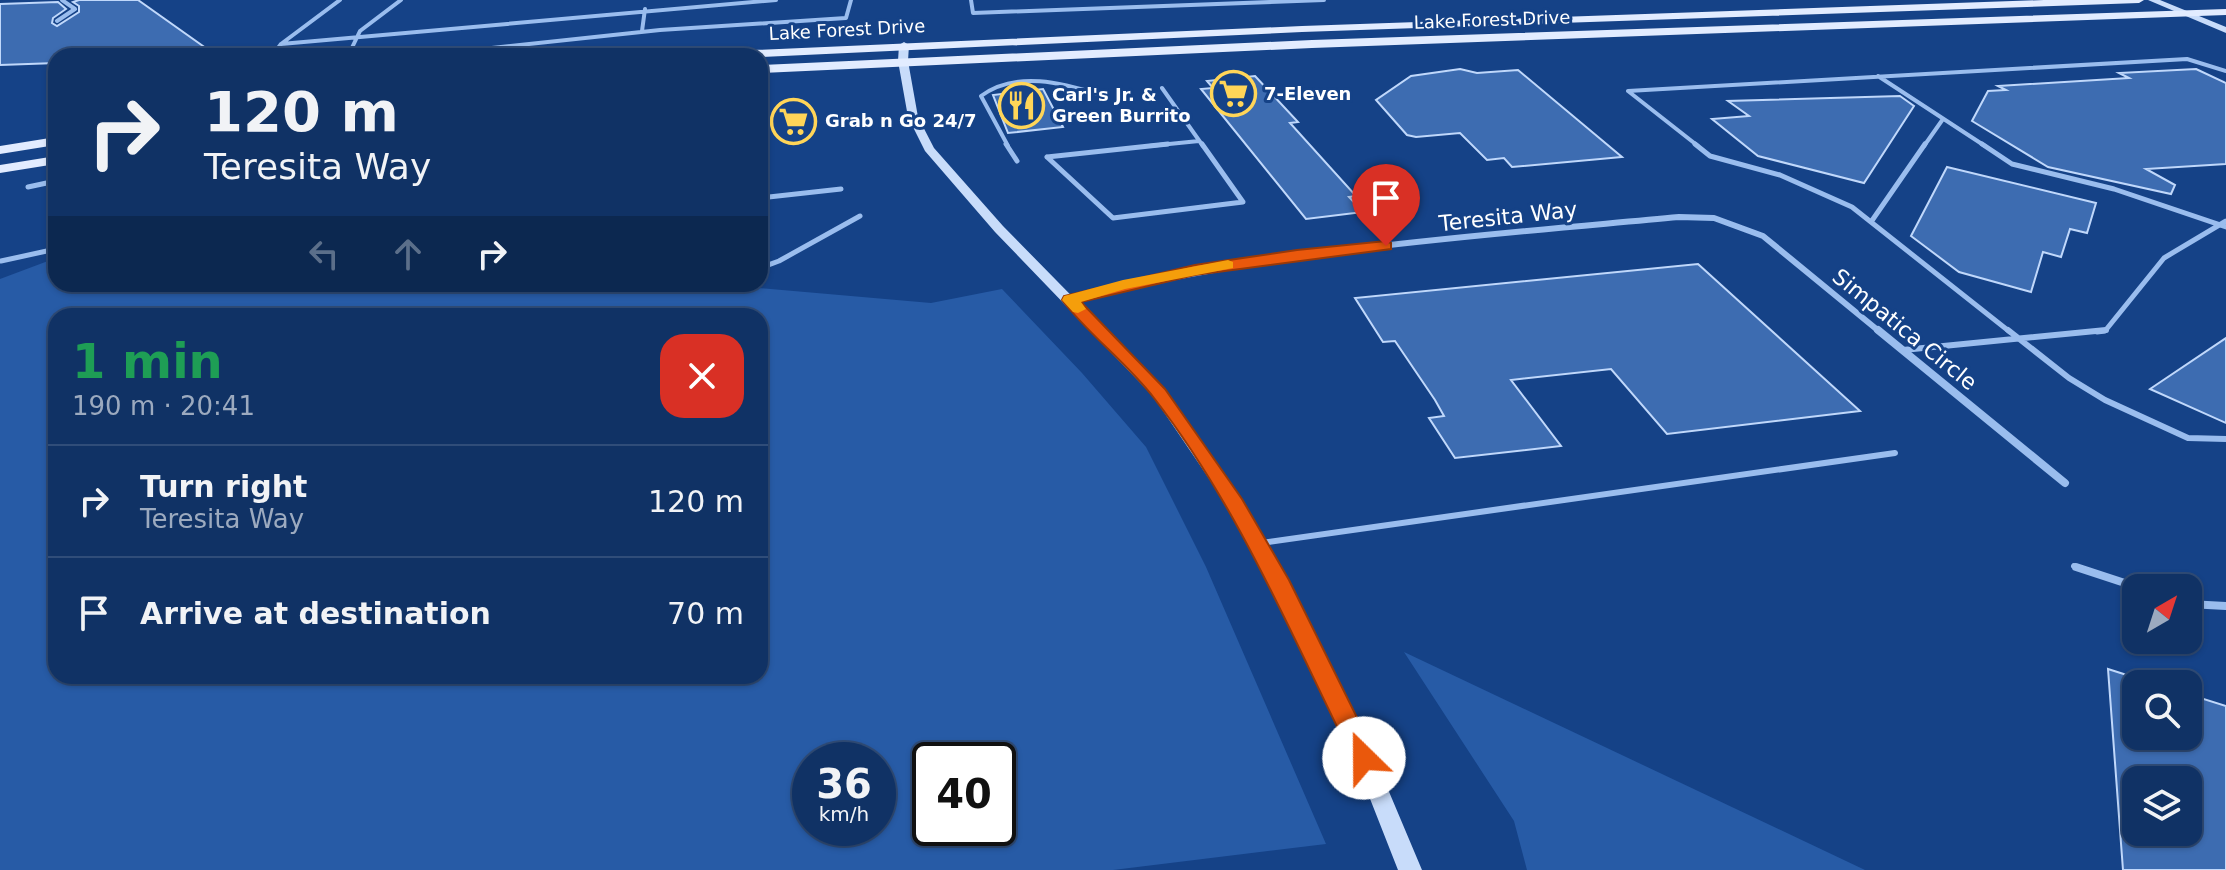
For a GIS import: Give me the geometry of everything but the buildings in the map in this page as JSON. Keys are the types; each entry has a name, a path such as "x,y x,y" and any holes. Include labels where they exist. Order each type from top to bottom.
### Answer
{"main road":[{"name":"Lake Forest Drive","path":"768,68 904,53 2139,0"},
{"name":"Lake Forest Drive","path":"768,55 2226,12"},
{"path":"0,150 48,142"},
{"path":"0,169 48,161"}],"street":[{"path":"2152,0 2226,30"},
{"path":"904,53 913,117 929,149 999,229 1159,393 1235,503 1353,730 1410,870"},
{"name":"Teresita Way","path":"1070,300 1195,270 1297,254 1679,217 1714,218"},
{"name":"Simpatica Circle","path":"1714,218 1763,236 2065,483"}],"lane":[{"path":"57,21 75,9 62,0"},
{"path":"278,48 340,0"},
{"path":"352,48 360,31 401,0"},
{"path":"281,44 645,9 776,0"},
{"path":"490,48 642,31 846,18 851,0"},
{"path":"971,0 973,13 1324,0"},
{"path":"1109,0 1110,8"},
{"path":"642,31 645,9"},
{"path":"2226,71 2187,59 1628,91 1710,156 1800,183 1852,207 2069,378 2105,400 2188,438 2226,439"},
{"path":"1878,76 2012,164 2125,192 2224,224"},
{"path":"1017,161 998,134 986,108 981,96 986,90 998,85 1044,81 1101,95"},
{"path":"1162,88 1243,202 1113,218 1047,157 1199,141"},
{"path":"1871,222 1943,119"},
{"path":"28,187 48,183"},
{"path":"768,197 841,189"},
{"path":"768,265 860,216"},
{"path":"1900,350 2105,331 2164,258 2224,224"},
{"path":"1,261 48,251"},
{"path":"1258,544 1895,453"},
{"path":"2074,566 2122,582"},
{"path":"2202,605 2226,606"}],"shaded area":[{"path":"48,261 48,292 768,292 768,289 931,303 1002,289 1082,373 1146,447 1206,567 1326,844 1113,870 0,870 0,279"},
{"path":"1404,652 1865,870 1527,870 1514,821"}],"slow traffic":[{"path":"1078,309 1070,300 1123,285 1228,265"}],"place":[{"name":"7-Eleven","path":"1233,94"},
{"name":"Carl's Jr. & Green Burrito","path":"1021,105"},
{"name":"Grab n Go 24/7","path":"794,121"}],"route":[{"path":"1364,758 1279,580 1235,503 1159,393 1070,300 1195,270 1297,254 1386,246"}]}
